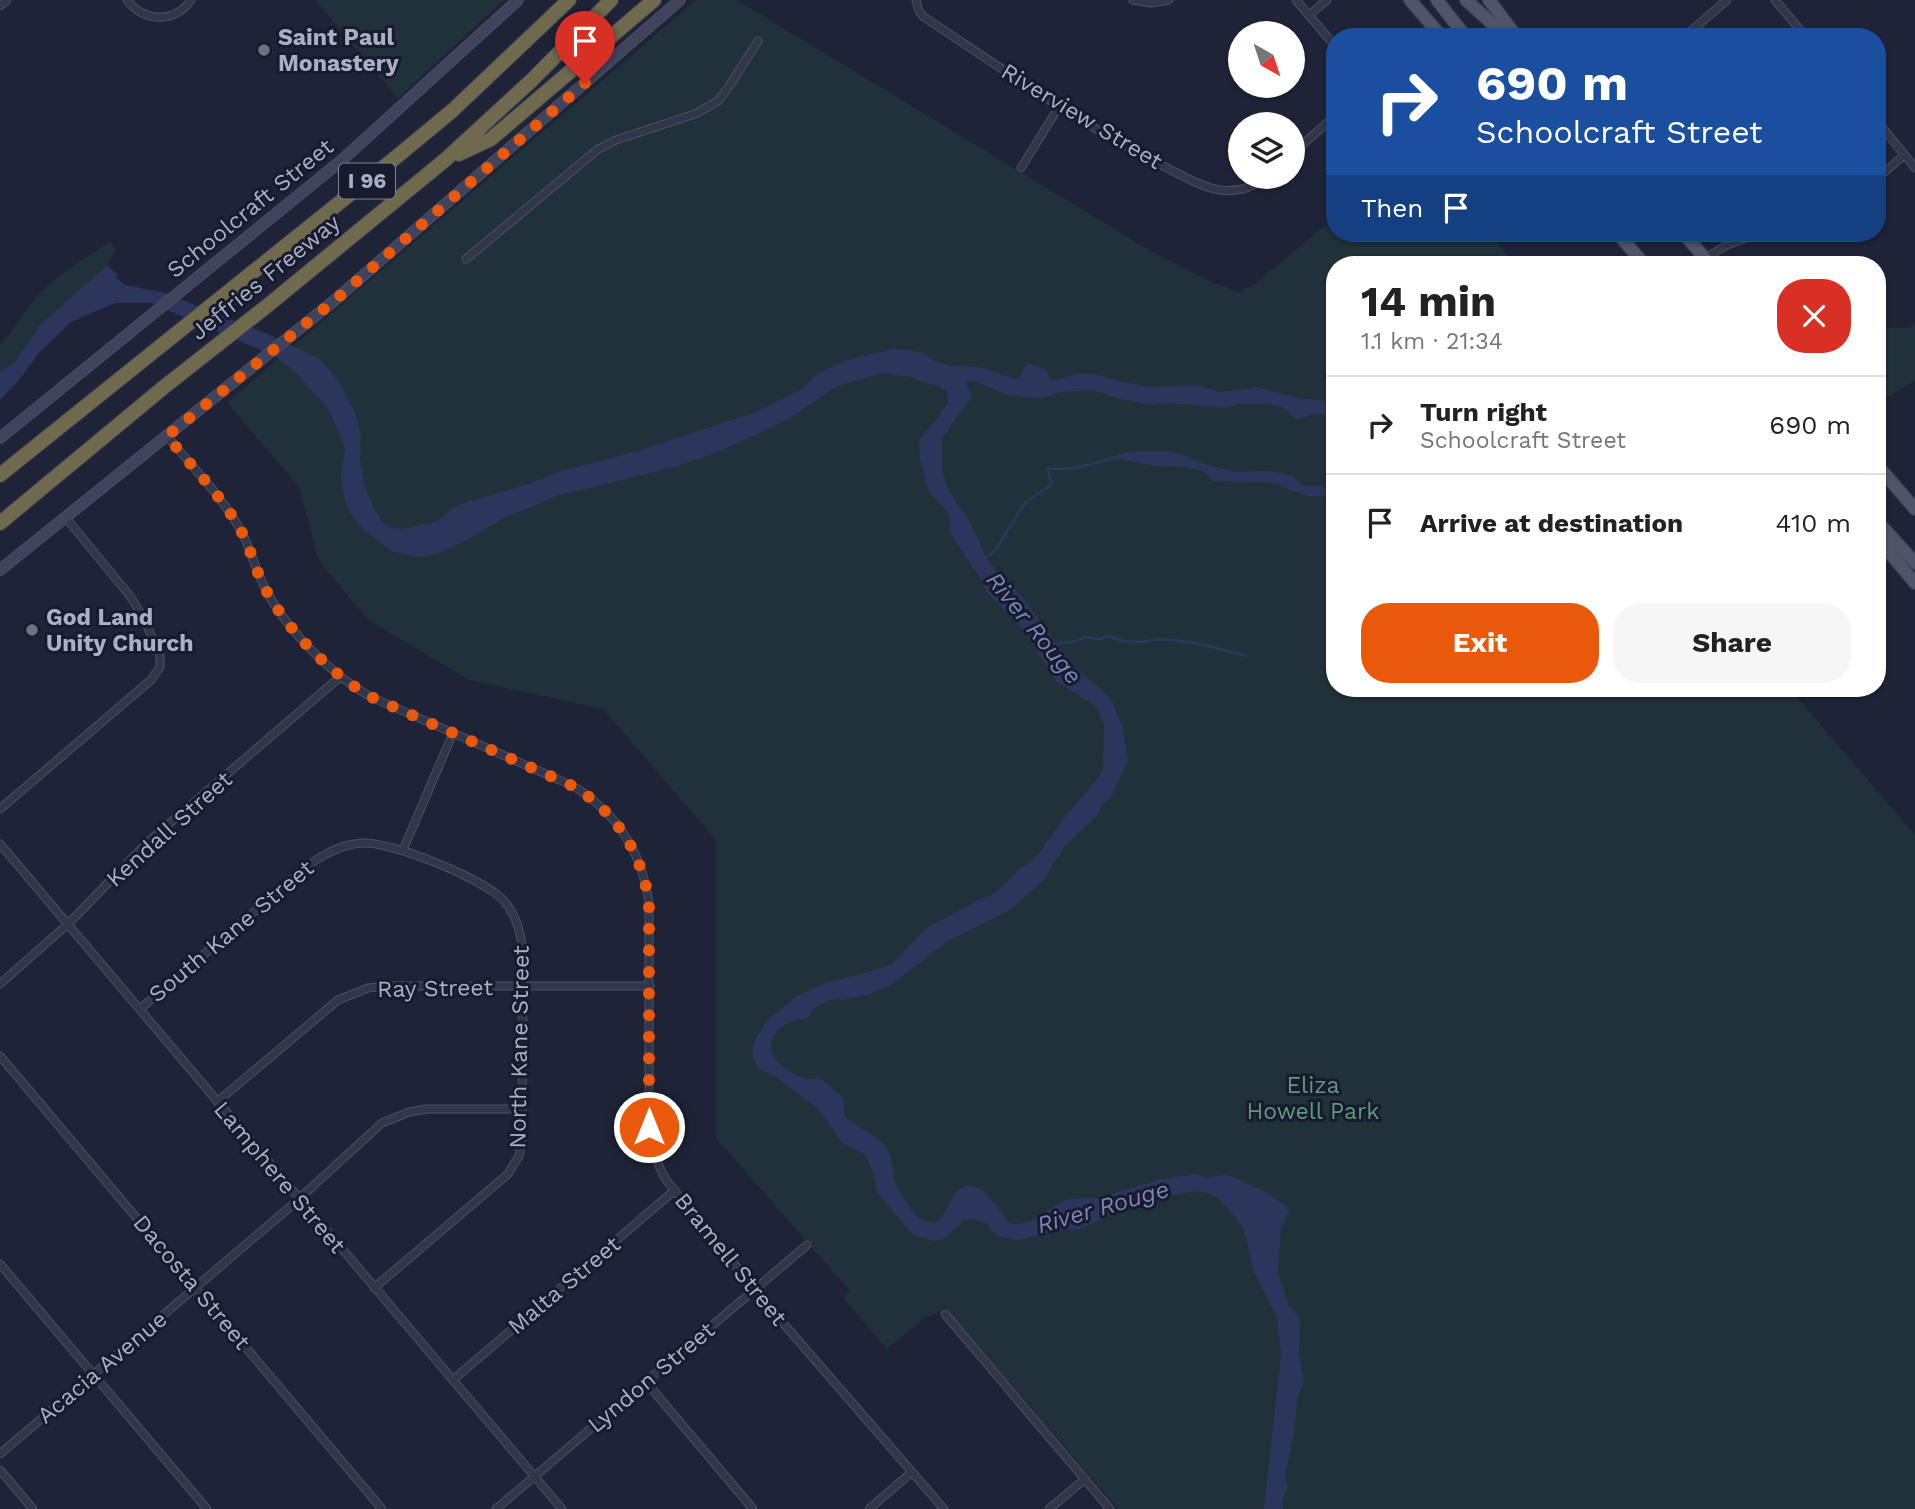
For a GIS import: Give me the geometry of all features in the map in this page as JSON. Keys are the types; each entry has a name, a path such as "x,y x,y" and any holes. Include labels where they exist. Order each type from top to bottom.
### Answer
{"highway":[{"path":"507,60 555,0"},
{"name":"Jeffries Freeway","path":"0,475 410,145 507,60 569,0"},
{"name":"Jeffries Freeway","path":"0,523 445,160 532,80 611,0"},
{"path":"445,160 491,139 654,0"}],"main road":[{"name":"Schoolcraft Street","path":"0,438 358,147 518,0"},
{"path":"0,570 376,265 680,0"},
{"path":"1410,0 1434,28"},
{"path":"1437,0 1459,28"},
{"path":"1466,0 1497,28"},
{"path":"1489,0 1510,28"},
{"path":"1625,242 1637,256"},
{"path":"1691,242 1703,256"},
{"path":"1886,475 1915,509"},
{"path":"1886,531 1915,563"},
{"path":"1886,549 1915,583"}],"street":[{"path":"0,6 7,0"},
{"path":"127,0 141,13 160,18 179,12 191,0"},
{"name":"Riverview Street","path":"916,0 924,17 1123,144 1210,188 1228,191 1243,189"},
{"path":"1133,0 1151,3 1169,0"},
{"path":"1296,0 1326,35"},
{"path":"1309,15 1327,0"},
{"path":"1694,28 1727,0"},
{"path":"1775,0 1798,28"},
{"path":"466,259 597,150 616,140 695,114 718,101 758,41"},
{"path":"1021,168 1060,105"},
{"path":"1305,142 1326,124"},
{"path":"1886,132 1915,168"},
{"path":"1886,171 1904,155"},
{"path":"1713,256 1735,242"},
{"name":"Bramell Street","path":"167,436 222,502 240,529 262,583 277,608 340,677 369,696 573,786 597,802 619,825 636,855 647,889 650,917 650,1142 659,1167 675,1191 756,1289 944,1509"},
{"path":"0,809 156,674 161,660 159,650 137,606 66,518"},
{"name":"Kendall Street","path":"0,984 68,924 149,841 340,677"},
{"path":"403,850 453,733"},
{"name":"South Kane Street","path":"140,1009 319,858 361,843 383,844 403,850"},
{"name":"Lamphere Street","path":"0,844 562,1509"},
{"name":"North Kane Street","path":"374,1288 512,1168 522,1146 521,934 513,914 502,900 483,885 403,850"},
{"name":"Ray Street","path":"217,1102 327,1008 352,993 388,986 650,986"},
{"name":"Dacosta Street","path":"0,1056 383,1509"},
{"name":"Acacia Avenue","path":"0,1454 299,1199 371,1130 396,1116 427,1109 522,1109"},
{"name":"Malta Street","path":"454,1380 675,1191"},
{"name":"Lyndon Street","path":"496,1509 807,1245"},
{"path":"0,1264 207,1509"},
{"path":"945,1314 1110,1509"},
{"path":"646,1382 753,1509"},
{"path":"0,1470 33,1509"},
{"path":"869,1509 912,1472"},
{"path":"1049,1509 1085,1479"}],"green space":[{"path":"315,0 504,0 398,98"},
{"name":"Eliza Howell Park","path":"696,0 737,0 1149,250 1214,283 1239,292 1255,284 1326,225 1326,242 1496,242 1508,256 1326,256 1326,697 1797,697 1915,835 1915,1509 1118,1509 945,1307 924,1318 887,1349 843,1298 850,1291 716,1138 716,840 603,709 469,680 368,620 319,561 299,487 227,403"},
{"path":"109,242 114,246 115,252 107,265 40,325 15,362 0,372 0,344 34,300 60,276"},
{"path":"1915,324 1915,381 1886,397 1886,328"}],"water":[{"name":"River Rouge","path":"107,265 125,285 165,293 270,335 321,360 340,383 355,411 361,435 360,459 364,484 375,511 382,522 391,528 402,529 438,521 451,509 470,501 756,412 800,390 817,374 847,360 893,349 924,353 935,361 951,366 980,367 1015,379 1020,377 1025,367 1030,364 1046,370 1051,379 1090,374 1144,387 1198,385 1218,392 1257,387 1300,399 1326,400 1326,414 1297,419 1281,407 1266,404 1240,404 1223,408 1167,403 1150,405 1093,390 1031,398 1007,395 976,381 966,382 972,397 942,438 942,468 947,488 969,520 987,559 996,571 1022,597 1074,667 1112,701 1123,728 1128,762 1111,797 1102,805 1097,816 1064,847 1045,878 1012,909 947,942 889,986 867,995 841,1000 838,998 821,1004 809,1017 783,1026 771,1042 771,1050 780,1064 806,1079 820,1078 844,1098 844,1115 873,1135 887,1149 897,1188 915,1214 928,1221 935,1223 939,1220 954,1195 969,1186 984,1192 1008,1222 1016,1224 1029,1222 1066,1199 1099,1198 1158,1180 1195,1174 1208,1178 1225,1174 1271,1195 1286,1206 1289,1213 1281,1227 1278,1272 1289,1305 1300,1319 1299,1353 1304,1381 1298,1395 1294,1434 1285,1475 1288,1488 1282,1500 1283,1509 1264,1509 1281,1355 1277,1318 1254,1272 1244,1230 1215,1196 1198,1191 1163,1196 1076,1230 1064,1229 1019,1240 1000,1237 988,1224 975,1219 965,1220 943,1239 934,1241 912,1234 877,1192 865,1155 843,1144 818,1109 776,1077 758,1068 753,1059 755,1040 767,1021 797,996 828,982 892,964 925,929 990,896 1006,884 1017,871 1038,855 1103,769 1104,725 1096,706 1057,682 1020,625 986,592 983,582 951,535 949,514 928,490 920,459 919,441 948,404 947,391 940,386 910,377 883,373 837,386 792,417 721,451 674,467 556,496 503,519 436,554 419,557 391,551 362,528 354,518 343,494 341,475 345,448 329,410 295,372 275,356 151,303 115,303 71,322 38,354 0,400 0,372 15,362 40,325"},
{"path":"1133,451 1166,451 1235,472 1269,471 1291,475 1304,486 1326,487 1326,497 1307,496 1269,482 1213,481 1203,471 1154,466 1119,459 1117,455"}],"waterway":[{"path":"986,558 996,549 1025,503 1052,484 1047,468 1074,468 1118,457"},
{"name":"River Rouge","path":"1056,644 1085,637 1099,639 1107,636 1123,641 1141,642 1158,639 1200,644 1247,656"}],"place":[{"name":"Saint Paul Monastery","path":"264,50"},
{"name":"God Land Unity Church","path":"32,630"}],"route":[{"path":"585,83 335,300 167,436 222,502 240,529 262,583 277,608 329,668 369,696 573,786 597,802 619,825 643,873 649,903 649,1127"}]}
